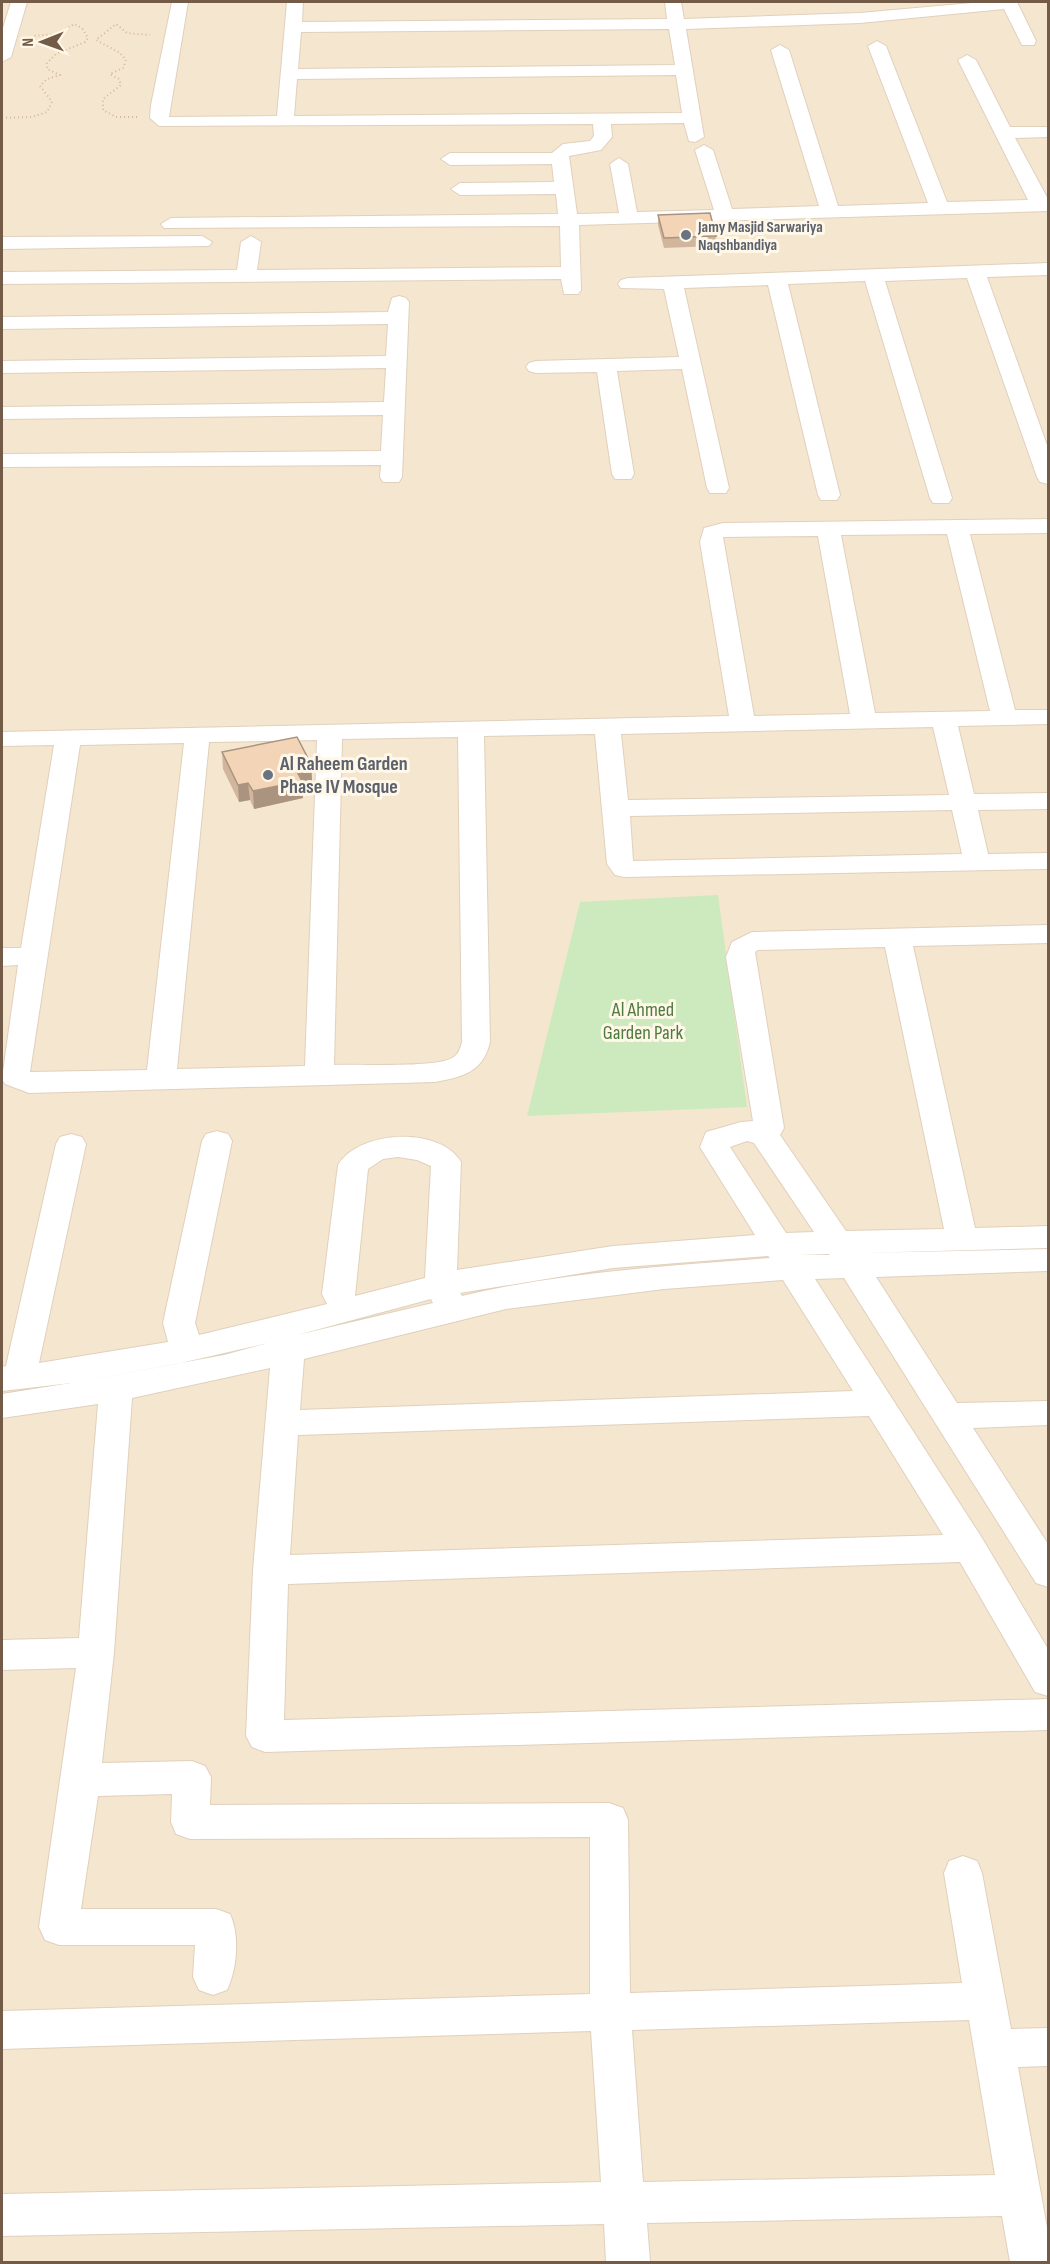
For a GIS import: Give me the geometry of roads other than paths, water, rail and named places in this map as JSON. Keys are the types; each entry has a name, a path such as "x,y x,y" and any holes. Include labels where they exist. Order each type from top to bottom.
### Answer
{"street":[{"path":"2,57 7,29 19,2"},
{"path":"180,2 160,121 171,123 692,118"},
{"path":"285,122 295,2"},
{"path":"673,2 692,118 725,216"},
{"path":"293,27 677,24 860,18 1009,3 1028,41"},
{"path":"877,46 940,209"},
{"path":"780,50 831,213"},
{"path":"171,224 568,220 1044,206 967,60"},
{"path":"290,74 685,70"},
{"path":"2,278 241,275 572,281 571,239 560,158 563,150 590,148 600,141 602,120"},
{"path":"1004,133 1048,132"},
{"path":"450,159 560,158"},
{"path":"619,164 629,218"},
{"path":"460,189 563,188"},
{"path":"547,240 571,239"},
{"path":"2,243 405,241"},
{"path":"229,321 251,242"},
{"path":"628,284 1048,269"},
{"path":"975,272 1048,477"},
{"path":"873,275 941,498"},
{"path":"777,279 829,495"},
{"path":"674,282 718,488"},
{"path":"2,323 229,321 398,310 391,468 2,461"},
{"path":"2,366 395,362"},
{"path":"536,367 691,363"},
{"path":"606,365 623,474"},
{"path":"2,413 394,408"},
{"path":"743,723 711,542 712,532 723,530 1048,526"},
{"path":"957,527 1004,718"},
{"path":"828,529 864,721"},
{"path":"2,739 1048,717"},
{"path":"944,719 977,862"},
{"path":"607,725 620,864 624,869 1048,861"},
{"path":"68,738 15,1077 29,1083 435,1072 459,1068 473,1056 476,1042 471,729"},
{"path":"319,1075 330,733"},
{"path":"161,1080 197,736"},
{"path":"616,808 1048,801"},
{"path":"765,1136 769,1128 740,957 742,948 752,942 1048,935"},
{"path":"897,938 962,1240"},
{"path":"2,957 34,956"},
{"path":"1046,1565 845,1254 765,1136 756,1130 717,1139 715,1147 970,1548 1048,1681"},
{"path":"187,1348 178,1323 217,1141"},
{"path":"70,1144 11,1378 187,1348 283,1339 446,1297"},
{"path":"346,1309 338,1294 353,1165 365,1152 378,1148 422,1149 437,1154 446,1162 446,1297"},
{"path":"2,1406 116,1389 224,1367 346,1309 446,1297 517,1296 664,1278 786,1257 845,1254 962,1240 1048,1237"},
{"path":"845,1254 1048,1260"},
{"path":"283,1339 283,1423 271,1570 265,1736 1048,1715"},
{"path":"116,1389 96,1652 81,1780 59,1927 216,1927 213,1977"},
{"path":"283,1423 878,1403"},
{"path":"948,1416 1048,1413"},
{"path":"271,1570 970,1548"},
{"path":"2,1655 96,1652"},
{"path":"81,1780 192,1777 190,1821 609,1820 610,2012 628,2262"},
{"path":"963,1873 1032,2262"},
{"path":"2,2030 986,2001"},
{"path":"994,2049 1048,2047"},
{"path":"2,2215 1020,2195"}],"place":[{"name":"Jamy Masjid Sarwariya Naqshbandiya","path":"686,235"},
{"name":"Al Raheem Garden Phase IV Mosque","path":"268,775"}],"park label":[{"name":"Al Ahmed Garden Park","path":"643,1020"}]}
